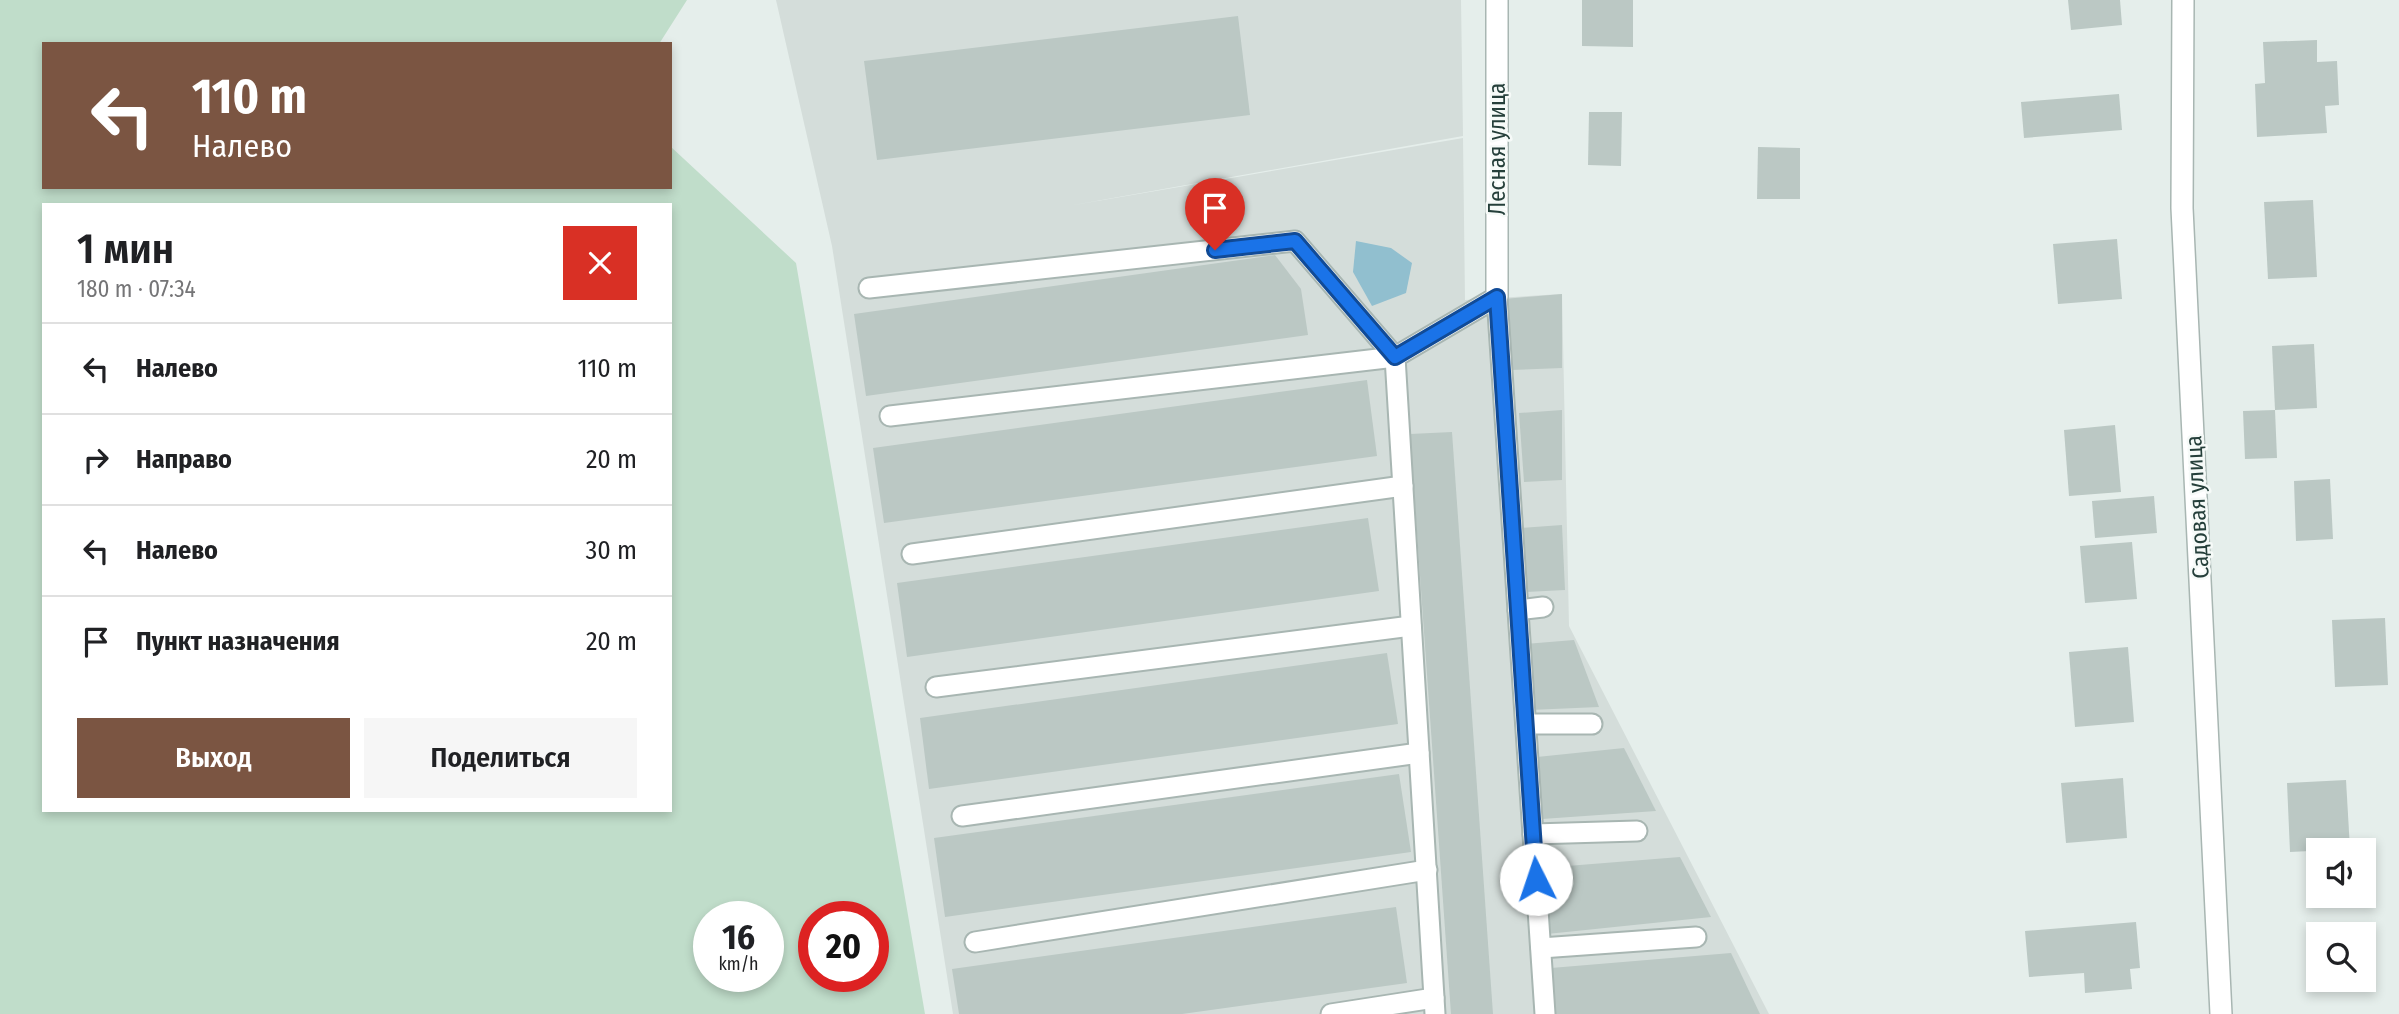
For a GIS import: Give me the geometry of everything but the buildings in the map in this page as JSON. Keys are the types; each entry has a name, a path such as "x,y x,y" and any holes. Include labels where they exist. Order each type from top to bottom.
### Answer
{"street":[{"name":"Лесная улица","path":"1497,0 1497,297"},
{"name":"Садовая улица","path":"2183,0 2182,208 2221,1014"}],"lane":[{"path":"869,288 1295,241 1395,357 1435,1006 1331,1014"},
{"path":"890,416 1395,357 1497,297 1545,1014"},
{"path":"912,554 1403,486"},
{"path":"1518,610 1543,607"},
{"path":"936,687 1411,626"},
{"path":"1525,724 1592,724"},
{"path":"962,816 1419,753"},
{"path":"1533,834 1636,831"},
{"path":"975,942 1427,870"},
{"path":"1541,948 1696,936"}],"shaded area":[{"path":"776,0 1461,0 1463,136 1068,206 1463,138 1465,300 1562,294 1569,626 1769,1014 953,1014 832,246"}],"green space":[{"path":"0,0 687,0 660,42 42,42 42,189 672,189 672,148 796,263 925,1014 0,1014"}],"water":[{"path":"1356,241 1391,248 1412,263 1406,293 1372,306 1353,272"}],"route":[{"path":"1215,250 1295,241 1395,357 1497,297 1536,879"}]}
